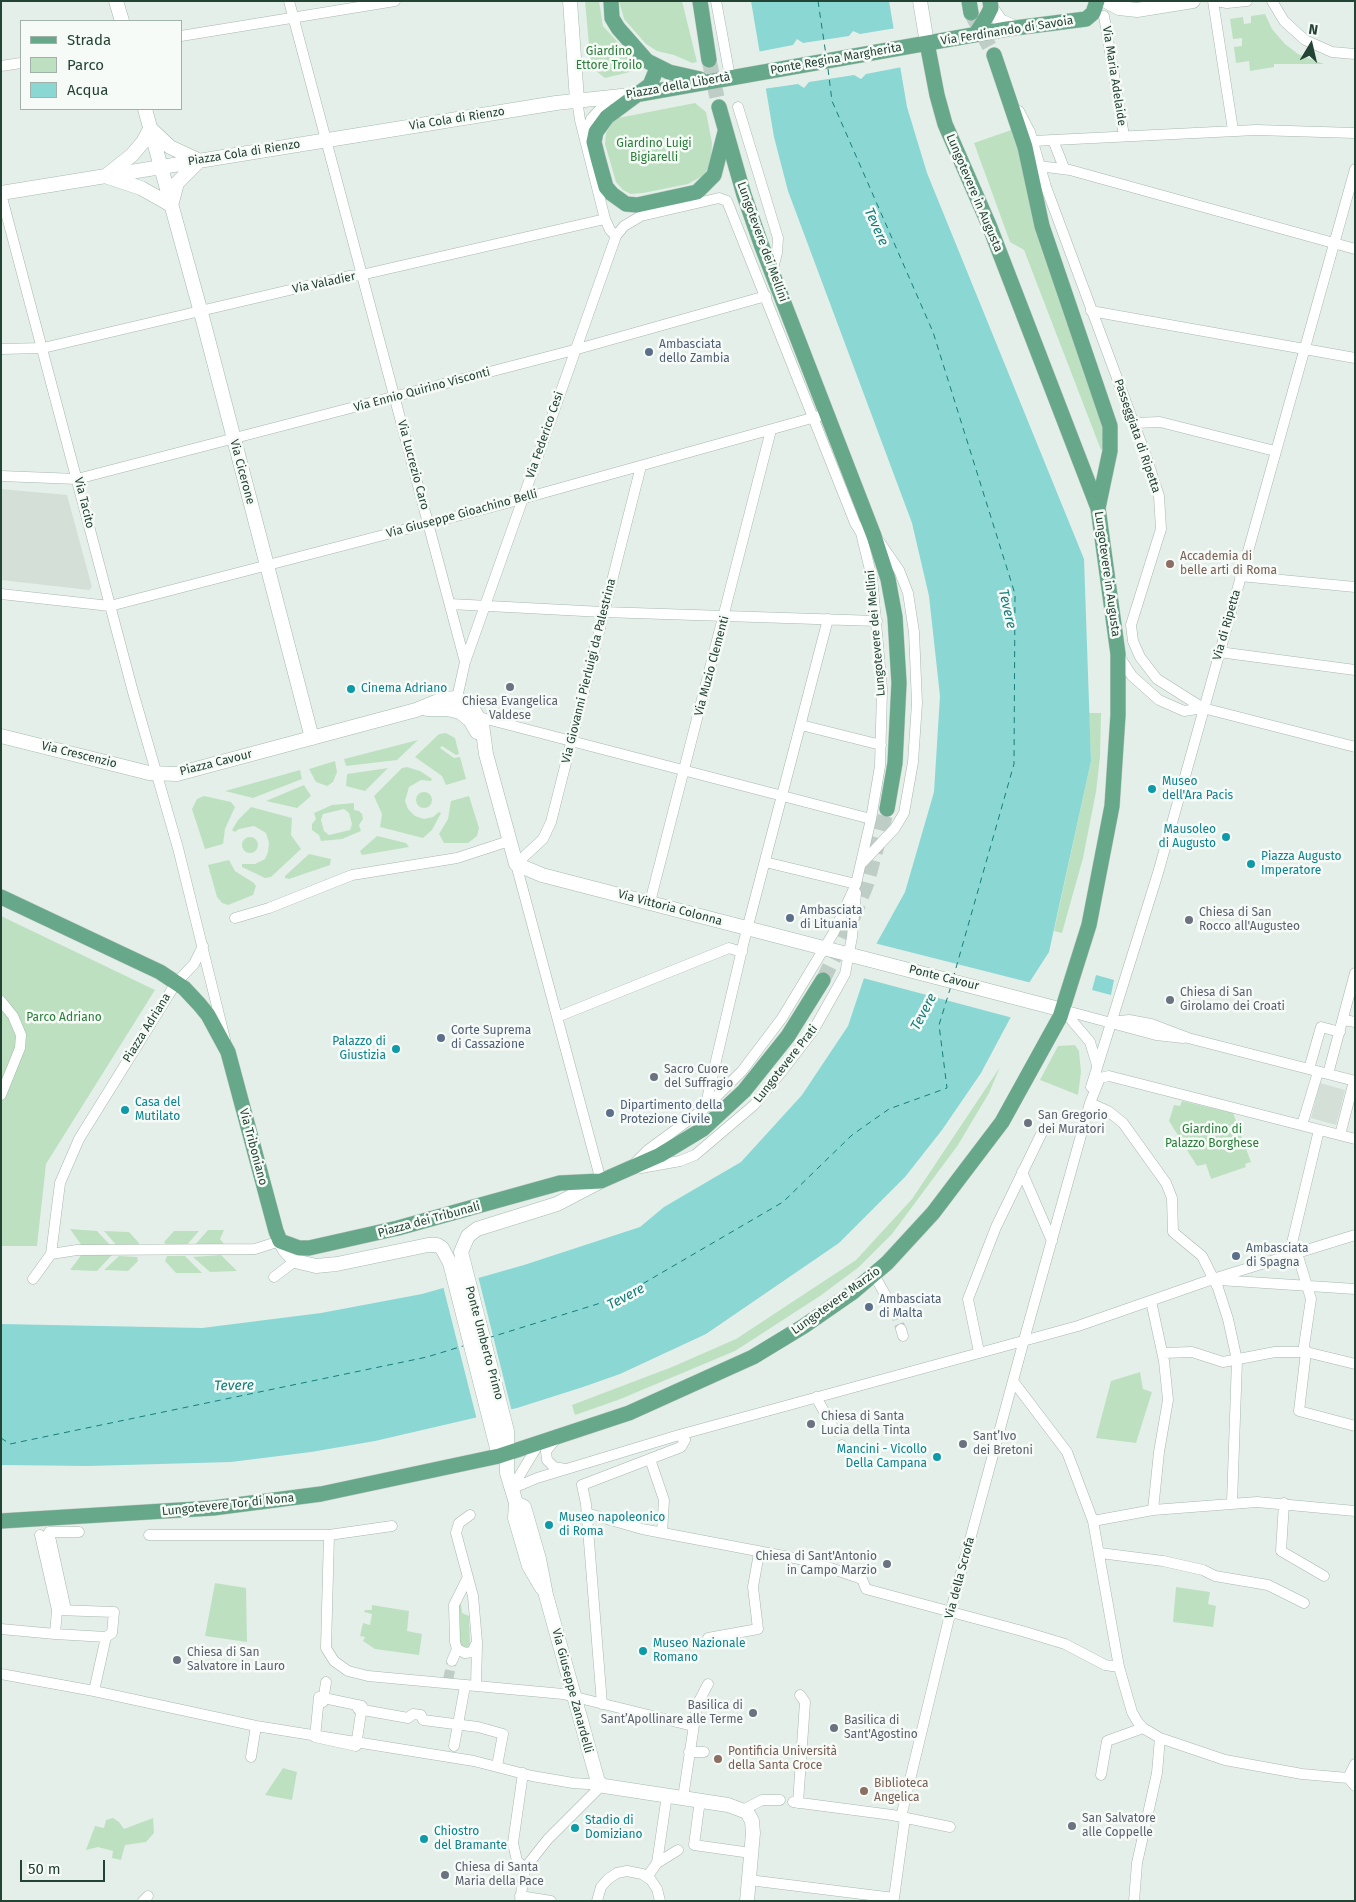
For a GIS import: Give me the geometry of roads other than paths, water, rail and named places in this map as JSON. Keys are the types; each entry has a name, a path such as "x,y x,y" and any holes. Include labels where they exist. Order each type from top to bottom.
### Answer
{"main road":[{"path":"610,1 611,13 618,28 643,58 657,68 709,81"},
{"path":"688,1 704,31"},
{"path":"700,1 709,60"},
{"name":"Via Maria Adelaide","path":"1086,19 1093,13 1097,1"},
{"path":"975,35 990,4"},
{"name":"Via Ferdinando di Savoia","path":"920,45 1016,28 1086,19"},
{"name":"Ponte Regina Margherita","path":"737,76 920,45"},
{"name":"Lungotevere in Augusta","path":"920,45 945,124 989,225 1098,508 1118,654 1118,715 1110,823 1088,925 1063,1010"},
{"name":"Passeggiata di Ripetta","path":"994,55 1026,152 1042,226 1110,426 1110,451 1098,508"},
{"path":"657,68 652,82 640,94 603,120 594,137 598,158 608,189 626,204 645,203 691,194 702,188 716,171 725,128"},
{"name":"Piazza della Libertà","path":"640,94 737,76"},
{"name":"Lungotevere dei Mellini","path":"719,107 744,195 772,272 819,416 874,536 888,579 898,651 898,730 887,809"},
{"name":"Piazza Adriana","path":"1,897 148,967 176,983"},
{"name":"Lungotevere Prati","path":"601,1181 628,1170 689,1139 730,1105 755,1078 788,1036 823,980"},
{"name":"Via Triboniano","path":"176,983 193,997 205,1011 228,1052 266,1197 280,1241"},
{"name":"Lungotevere Marzio","path":"503,1455 556,1439 645,1407 733,1368 804,1326 874,1275 933,1213 996,1131 1032,1071 1063,1010"},
{"name":"Piazza dei Tribunali","path":"280,1241 299,1248 309,1248 462,1212 560,1183 601,1181"},
{"name":"Lungotevere Tor di Nona","path":"1,1521 213,1508 321,1494 453,1468 503,1455"}],"street":[{"path":"116,1 122,20"},
{"path":"289,1 314,98 332,139"},
{"path":"182,36 395,1"},
{"name":"Piazza della Libertà","path":"570,1 577,100 585,143 605,219"},
{"path":"716,1 737,76"},
{"path":"920,1 920,45"},
{"path":"959,1 970,7"},
{"path":"1106,1 1119,8 1136,10"},
{"path":"1086,19 1193,1"},
{"path":"1233,130 1214,1 1226,3 1247,1"},
{"path":"1272,1 1284,21 1305,40 1332,52 1355,54"},
{"path":"990,4 1000,21 1016,28"},
{"name":"Via Maria Adelaide","path":"1104,16 1124,136"},
{"path":"1,66 20,63"},
{"name":"Passeggiata di Ripetta","path":"1006,87 1033,140 1039,166 1157,490 1162,524 1132,620 1132,635 1140,657 1150,672 1162,682 1203,708"},
{"name":"Piazza della Libertà","path":"577,100 640,94"},
{"name":"Piazza della Libertà","path":"585,143 588,124 596,112 611,97"},
{"name":"Via Cola di Rienzo","path":"332,139 577,100"},
{"path":"738,107 778,238 777,253 772,272"},
{"path":"145,110 171,205"},
{"path":"150,128 170,147 199,161 177,183 171,205"},
{"path":"104,176 132,155 143,142 150,128"},
{"path":"1033,140 1233,130 1355,133"},
{"name":"Piazza Cola di Rienzo","path":"11,231 1,193 332,139"},
{"name":"Via Lucrezio Caro","path":"332,139 337,182 465,662"},
{"path":"1053,140 1064,168"},
{"path":"1039,166 1064,168 1355,249"},
{"name":"Via di Ripetta","path":"1090,1103 1091,1087 1156,878 1355,169"},
{"path":"104,176 141,188 171,205"},
{"name":"Via Federico Cesi","path":"465,662 574,350 616,236 631,221 640,216 723,198"},
{"name":"Lungotevere dei Mellini","path":"705,1108 731,1083 762,1046 793,1002 825,949 856,884 871,819 881,745 882,689 877,620 869,564 861,533 855,523 819,416 766,296 728,203 723,198"},
{"name":"Via Cicerone","path":"171,205 312,738"},
{"path":"605,219 610,230 616,236"},
{"name":"Via Valadier","path":"1,349 43,348 349,276 361,275 605,219"},
{"name":"Via Tacito","path":"11,231 148,749 157,774"},
{"name":"Via Ennio Quirino Visconti","path":"1,476 77,479 574,350 766,296"},
{"path":"1091,310 1355,358"},
{"name":"Via Giuseppe Gioachino Belli","path":"110,606 429,524 819,416"},
{"path":"1134,423 1160,422 1275,451"},
{"name":"Via Muzio Clementi","path":"650,902 725,616 771,430"},
{"name":"Via Giovanni Pierluigi da Palestrina","path":"516,864 543,839 548,830 641,466"},
{"path":"862,862 895,828 904,813 913,762 917,703 915,648 908,593 890,555 874,536"},
{"path":"1240,576 1355,587"},
{"path":"1,594 110,606"},
{"path":"450,604 603,612 877,620"},
{"path":"705,1108 748,928 828,619"},
{"path":"1219,652 1355,670"},
{"path":"1118,654 1132,676 1159,700 1184,710 1203,708 1355,748"},
{"path":"465,662 457,698 471,706 479,717 684,772 871,819"},
{"name":"Piazza Cavour","path":"157,774 180,773 416,710 443,699 457,698"},
{"name":"Piazza Cavour","path":"416,710 452,709 464,714 473,724 486,754"},
{"name":"Piazza Cavour","path":"479,717 486,754 516,864"},
{"path":"801,725 881,745"},
{"name":"Via Crescenzio","path":"1,736 157,774"},
{"path":"157,774 203,946 194,964 176,983"},
{"path":"235,918 269,908 352,875 457,858 509,841"},
{"path":"765,862 856,884"},
{"path":"516,864 601,1181"},
{"name":"Via Vittoria Colonna","path":"516,864 542,876 650,902 825,949"},
{"name":"Lungotevere Prati","path":"628,1170 692,1157 754,1106 794,1057 826,1011 844,974 849,954 856,884"},
{"name":"Via Triboniano","path":"203,946 228,1052"},
{"path":"557,1017 729,948 742,952"},
{"name":"Ponte Cavour","path":"825,949 868,958 1063,1010"},
{"path":"1328,1074 1344,1020 1355,973"},
{"name":"Piazza Adriana","path":"51,1254 60,1183 68,1163 102,1101 176,983"},
{"path":"1,1095 20,1048 22,1035 19,1025 3,1003"},
{"path":"1063,1010 1112,1022 1136,1021 1167,1029 1188,1038 1354,1081 1340,1135"},
{"path":"1063,1010 1090,1042 1097,1067"},
{"path":"1344,1020 1355,1022"},
{"path":"1302,1126 1321,1027 1340,1032"},
{"path":"1024,1340 1090,1103 1100,1078 1109,1076 1355,1139"},
{"path":"1090,1103 1108,1111 1123,1123 1166,1183 1172,1198 1171,1224 1174,1232 1202,1256 1228,1319 1237,1360 1232,1503"},
{"name":"Lungotevere Prati","path":"628,1170 648,1150 705,1108"},
{"path":"979,1352 976,1332 970,1317 968,1299 988,1245 1047,1122"},
{"path":"1319,1130 1292,1243 1297,1253 1311,1299 1304,1346 1306,1352 1299,1411 1355,1426"},
{"path":"1022,1172 1052,1241"},
{"name":"Piazza dei Tribunali","path":"295,1261 310,1266 330,1265 432,1244 442,1248 456,1259 465,1241 476,1229 557,1204 601,1181"},
{"path":"511,1488 566,1469 679,1435 1078,1326 1213,1279 1355,1235"},
{"path":"33,1279 51,1254 77,1250 255,1249 280,1241 284,1250 295,1261 274,1277"},
{"name":"Ponte Umberto Primo","path":"456,1259 501,1433 503,1455"},
{"path":"874,1275 894,1310"},
{"path":"1213,1279 1355,1289"},
{"path":"1153,1300 1168,1400 1159,1452 1153,1510"},
{"name":"Via della Scrofa","path":"749,1880 889,1898 903,1817 951,1610 1024,1340"},
{"path":"1162,1353 1192,1352 1223,1362 1275,1352 1306,1352 1355,1364"},
{"path":"1013,1381 1067,1452 1093,1521 1119,1667 1132,1712 1143,1728 1160,1738 1225,1760 1302,1774 1351,1782 1355,1764"},
{"path":"816,1397 835,1431"},
{"path":"602,1704 582,1485 684,1445 685,1440 679,1435"},
{"path":"556,1439 548,1447 547,1460 554,1467 566,1469"},
{"path":"511,1488 538,1445"},
{"name":"Via Giuseppe Zanardelli","path":"503,1455 511,1488 539,1559 546,1595 595,1775 602,1785"},
{"path":"650,1459 664,1500 662,1533"},
{"path":"1093,1521 1153,1510 1232,1503 1284,1503 1355,1511"},
{"path":"1284,1503 1281,1551 1324,1576"},
{"path":"586,1513 662,1533 759,1553 810,1561 862,1580 866,1589 951,1610 1056,1642 1105,1665 1119,1667"},
{"path":"453,1752 457,1726 470,1686 477,1642 474,1604 456,1533 458,1525 468,1517"},
{"path":"149,1535 329,1535 392,1526"},
{"path":"45,1533 79,1532"},
{"path":"45,1533 55,1599 62,1610"},
{"path":"45,1533 62,1610 51,1634"},
{"path":"329,1535 326,1648 329,1655 340,1666 361,1676 447,1682 574,1696 693,1726"},
{"path":"708,1638 758,1629 753,1587 759,1553"},
{"path":"1100,1553 1163,1561 1203,1570 1215,1576 1268,1585 1304,1603"},
{"path":"452,1662 457,1649 455,1642 454,1605 468,1577"},
{"path":"1,1629 106,1637 112,1634 114,1612 62,1610"},
{"path":"94,1691 106,1637"},
{"path":"457,1649 470,1653 474,1650 477,1642"},
{"path":"1,1674 94,1691 256,1726 318,1735"},
{"path":"324,1698 326,1682"},
{"path":"682,1798 698,1701 708,1684"},
{"path":"800,1695 805,1702 795,1802 903,1817 950,1827"},
{"path":"359,1707 356,1746 315,1738 318,1735 319,1696 408,1718 413,1714 421,1715 423,1720 457,1726 478,1727 503,1734 497,1766"},
{"path":"251,1757 256,1726"},
{"path":"1101,1775 1107,1741 1143,1728"},
{"path":"1134,1901 1137,1863 1157,1772 1160,1738"},
{"path":"355,1742 453,1752 523,1773 572,1783 602,1785 700,1800 743,1810 752,1821 747,1901"},
{"path":"689,1752 704,1752"},
{"path":"523,1773 516,1814 515,1852 517,1861 525,1868"},
{"path":"551,1901 520,1898 525,1868 556,1831 602,1785"},
{"path":"657,1863 667,1795"},
{"path":"700,1800 694,1845 751,1853"},
{"path":"743,1810 762,1800 780,1800"},
{"path":"647,1877 657,1863 678,1850"},
{"path":"597,1901 604,1882 617,1873 632,1871 647,1877 657,1889 660,1901"}],"water":[{"name":"Tevere","path":"751,1 889,1 907,107 927,173 1084,559 1091,761 1049,952 1029,983 981,1073 942,1130 905,1177 839,1243 706,1334 620,1374 583,1387 517,1408 375,1441 311,1452 231,1462 89,1466 1,1465 1,1324 202,1328 321,1313 422,1294 524,1265 640,1227 664,1207 741,1162 802,1095 848,1026 874,948 905,892 934,792 940,696 929,596 912,523 788,191 774,137"},
{"path":"1096,975 1114,980 1111,995 1092,990"}],"tunnel":[{"path":"971,13 994,55"},
{"path":"709,60 719,107"},
{"path":"823,980 850,925 867,883 887,809"},
{"path":"894,1310 901,1329"},
{"path":"448,1680 452,1661"}],"place":[{"name":"Ambasciata dello Zambia","path":"649,352"},
{"name":"Accademia di belle arti di Roma","path":"1170,564"},
{"name":"Chiesa Evangelica Valdese","path":"510,687"},
{"name":"Cinema Adriano","path":"351,689"},
{"name":"Museo dell'Ara Pacis","path":"1152,789"},
{"name":"Mausoleo di Augusto","path":"1226,837"},
{"name":"Piazza Augusto Imperatore","path":"1251,864"},
{"name":"Ambasciata di Lituania","path":"790,918"},
{"name":"Chiesa di San Rocco all'Augusteo","path":"1189,920"},
{"name":"Chiesa di San Girolamo dei Croati","path":"1170,1000"},
{"name":"Corte Suprema di Cassazione","path":"441,1038"},
{"name":"Palazzo di Giustizia","path":"396,1049"},
{"name":"Sacro Cuore del Suffragio","path":"654,1077"},
{"name":"Casa del Mutilato","path":"125,1110"},
{"name":"Dipartimento della Protezione Civile","path":"610,1113"},
{"name":"San Gregorio dei Muratori","path":"1028,1123"},
{"name":"Ambasciata di Spagna","path":"1236,1256"},
{"name":"Ambasciata di Malta","path":"869,1307"},
{"name":"Chiesa di Santa Lucia della Tinta","path":"811,1424"},
{"name":"Sant’Ivo dei Bretoni","path":"963,1444"},
{"name":"Mancini - Vicollo Della Campana","path":"937,1457"},
{"name":"Museo napoleonico di Roma","path":"549,1525"},
{"name":"Chiesa di Sant'Antonio in Campo Marzio","path":"887,1564"},
{"name":"Museo Nazionale Romano","path":"643,1651"},
{"name":"Chiesa di San Salvatore in Lauro","path":"177,1660"},
{"name":"Basilica di Sant’Apollinare alle Terme","path":"753,1713"},
{"name":"Basilica di Sant'Agostino","path":"834,1728"},
{"name":"Pontificia Università della Santa Croce","path":"718,1759"},
{"name":"Biblioteca Angelica","path":"864,1791"},
{"name":"San Salvatore alle Coppelle","path":"1072,1826"},
{"name":"Stadio di Domiziano","path":"575,1828"},
{"name":"Chiostro del Bramante","path":"424,1839"},
{"name":"Chiesa di Santa Maria della Pace","path":"445,1875"}],"park label":[{"name":"Giardino Ettore Troilo","path":"609,59"},
{"name":"Giardino Luigi Bigiarelli","path":"654,151"},
{"name":"Parco Adriano","path":"64,1018"},
{"name":"Giardino di Palazzo Borghese","path":"1212,1137"}]}
